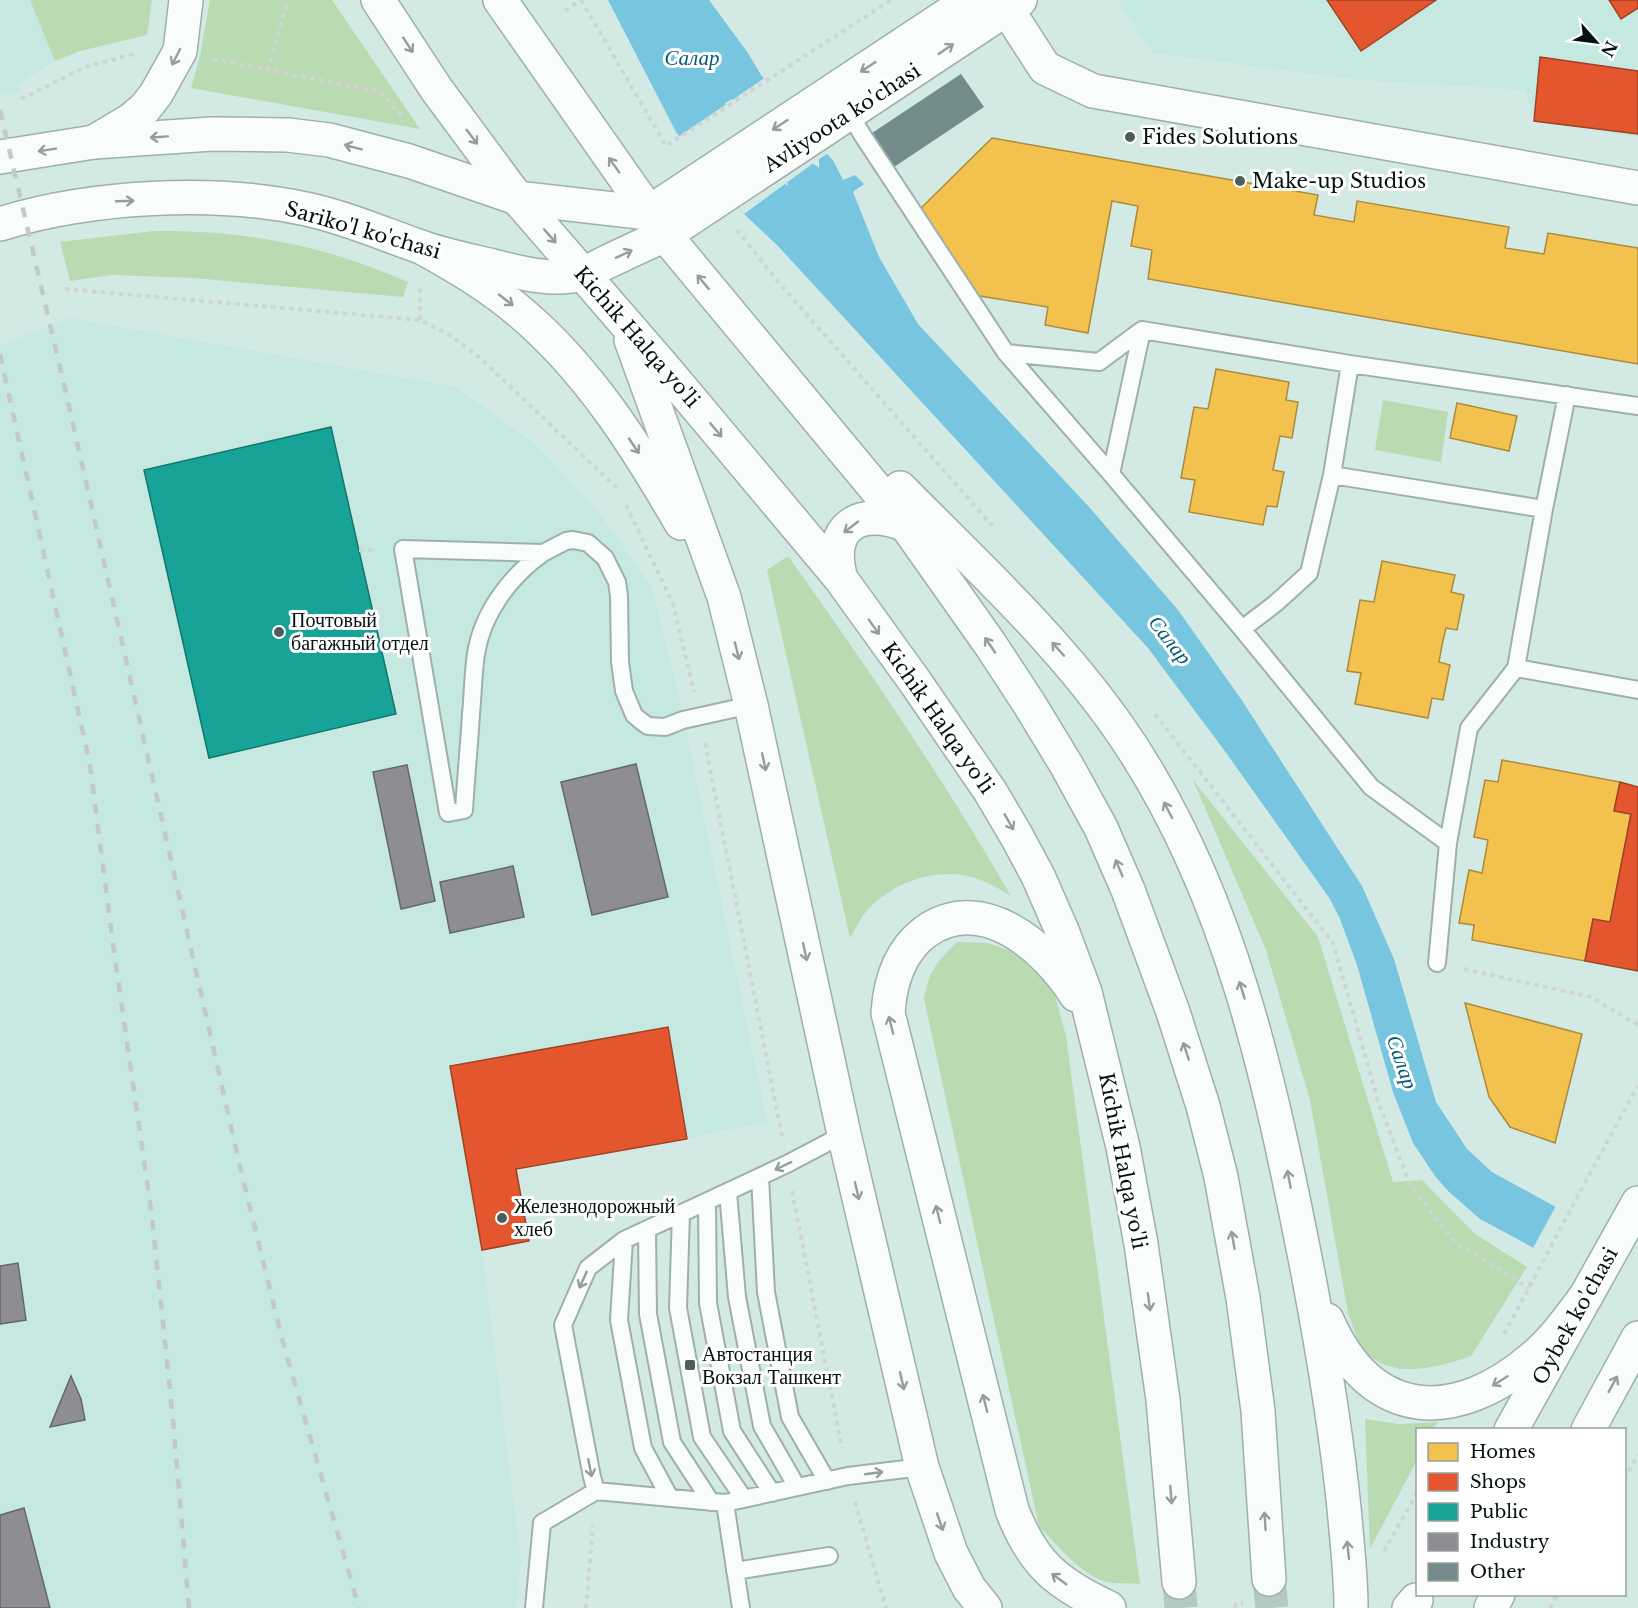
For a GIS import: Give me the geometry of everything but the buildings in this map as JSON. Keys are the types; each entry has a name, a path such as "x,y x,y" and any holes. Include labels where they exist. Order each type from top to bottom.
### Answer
{"main road":[{"path":"94,142 131,120 156,94 180,51 186,0"},
{"name":"Kichik Halqa yo'li","path":"378,0 437,90 517,198 624,321 841,579 954,738 1016,835 1051,903 1075,962 1093,1022 1121,1136 1141,1244 1163,1400 1179,1582"},
{"path":"500,0 656,224 906,525 1030,705 1085,798 1124,880 1173,1012 1203,1106 1221,1177 1241,1287 1258,1411 1269,1579"},
{"name":"Avliyoota ko'chasi","path":"841,107 970,0"},
{"path":"1009,3 1045,68 1093,91 1638,188"},
{"name":"Avliyoota ko'chasi","path":"583,273 718,183 1009,3"},
{"path":"0,158 94,142 212,134 288,135 329,140 409,162 517,198 656,224"},
{"name":"Sariko'l ko'chasi","path":"0,224 67,208 109,201 198,198 263,202 306,209 421,247 525,274 565,276 583,273"},
{"path":"421,247 456,266 502,297 567,358 632,443 724,597"},
{"path":"624,321 724,597 751,705 844,1134 921,1467 951,1553 969,1588 984,1608"},
{"path":"741,327 1059,651 1120,729 1147,770 1189,852 1238,976 1260,1051 1278,1125 1325,1360 1338,1446 1351,1579 1351,1608"},
{"path":"841,579 836,563 837,547 842,535 851,525 862,519 875,517 890,518 906,525"},
{"path":"1093,1022 1069,983 1042,951 1006,928 969,917 945,921 919,937 901,960 895,972 889,999 888,1013 1012,1510 1022,1535 1034,1555 1049,1571 1070,1587 1109,1608"},
{"name":"Oybek ko'chasi","path":"1512,1428 1632,1214"},
{"path":"1300,1236 1325,1316 1349,1361 1376,1386 1400,1398 1412,1401 1433,1403 1455,1401 1488,1389 1538,1354 1586,1296"},
{"path":"1589,1428 1638,1338"}],"lane":[{"path":"841,107 863,136 1006,353 1242,629 1371,787 1448,843"},
{"path":"1006,353 1099,362 1142,330 1350,364 1638,406"},
{"path":"1111,474 1142,330"},
{"path":"1242,629 1276,603 1309,573 1332,475 1350,364"},
{"path":"1437,963 1448,843 1469,728 1516,668 1544,509 1568,395"},
{"path":"1332,475 1544,509"},
{"path":"543,554 404,549 447,813 464,810 476,653 484,627 496,602 512,580 526,565 562,542 577,540 594,547 609,563 615,574 619,596 620,662 624,691 634,715 640,721 648,726 665,727 699,716 751,705"},
{"path":"1516,668 1638,690"},
{"path":"596,1491 563,1325 588,1268 624,1240 787,1164 844,1134"},
{"path":"760,1177 766,1292 790,1417 826,1481"},
{"path":"728,1192 737,1297 762,1426 797,1487"},
{"path":"707,1202 708,1303 732,1431 772,1493"},
{"path":"681,1213 678,1308 702,1437 744,1499"},
{"path":"647,1230 648,1314 672,1442 718,1502 735,1571 741,1608"},
{"path":"624,1240 619,1320 643,1448 670,1498"},
{"path":"534,1608 542,1523 596,1491 718,1502 744,1499 848,1476 921,1467"},
{"path":"735,1571 829,1556"}],"path":[{"path":"268,70 288,0"},
{"path":"565,11 581,0 666,146 891,0"},
{"path":"21,99 85,67 139,52"},
{"path":"212,58 381,92 401,115 408,111"},
{"path":"420,280 420,320"},
{"path":"65,289 420,320 450,335 480,358 619,490"},
{"path":"624,501 673,604 699,716 848,1476 886,1608"},
{"path":"1437,963 1591,998 1638,1025"},
{"path":"1540,1269 1638,1086"},
{"path":"1626,1476 1638,1455"},
{"path":"586,1608 596,1491"},
{"path":"1382,1555 1416,1495"}],"shaded area":[{"path":"0,0 30,0 55,61 18,84 20,91 0,96"},
{"path":"1117,0 1638,0 1638,137 1534,121 1525,90 1359,80 1153,53"},
{"path":"71,318 456,387 535,444 598,511 651,586 678,692 767,1121 687,1139 470,1178 482,1250 521,1560 516,1608 0,1608 0,345"}],"green space":[{"path":"30,0 152,0 147,35 80,51 55,61"},
{"path":"210,0 332,0 420,129 191,88 200,56"},
{"path":"154,231 220,233 284,242 346,258 408,282 403,297 194,278 112,275 70,281 60,242"},
{"path":"1383,400 1448,412 1441,462 1375,450"},
{"path":"788,556 904,723 1011,896 987,882 963,875 931,875 901,885 875,903 864,914 850,938 767,570"},
{"path":"1193,780 1318,937 1393,1182 1422,1180 1475,1234 1527,1267 1471,1356 1427,1368 1397,1368 1383,1364 1371,1356 1358,1340 1348,1313 1310,1100 1266,950"},
{"path":"957,942 987,943 1012,951 1032,962 1052,985 1066,1036 1140,1584 1107,1582 1088,1574 1039,1526 924,999 928,981 935,967"},
{"path":"1365,1419 1399,1424 1438,1422 1434,1428 1416,1428 1416,1462 1370,1549"}],"water":[{"name":"Салар","path":"608,0 709,0 748,53 761,75 834,162 843,180 855,175 864,184 853,192 879,257 918,324 1090,508 1178,610 1241,699 1362,886 1394,959 1436,1102 1467,1149 1492,1172 1638,1252 1638,1304 1480,1219 1448,1191 1435,1176 1413,1143 1393,1092 1357,965 1340,919 1330,899 1227,754 1148,648 778,246 744,214 676,132","holes":["763,79 819,159 819,168 812,163 756,85","732,99 786,178 788,186 782,182 725,103"]}],"pier":[{"path":"766,77 830,152 816,161 762,83 759,85 815,162 744,214 677,138"},
{"path":"1557,1204 1638,1249 1638,1307 1532,1250"}],"tunnel":[{"path":"1269,1579 1272,1608"},
{"path":"1179,1582 1181,1608"}],"railway":[{"path":"0,110 238,1158 282,1339 359,1608"},
{"path":"0,354 90,765 152,1217 189,1608"}],"place":[{"name":"Fides Solutions","path":"1130,137"},
{"name":"Make-up Studios","path":"1240,181"},
{"name":"Почтовый багажный отдел","path":"279,632"},
{"name":"Железнодорожный хлеб","path":"502,1218"},
{"name":"Автостанция Вокзал Ташкент","path":"690,1365"}]}
